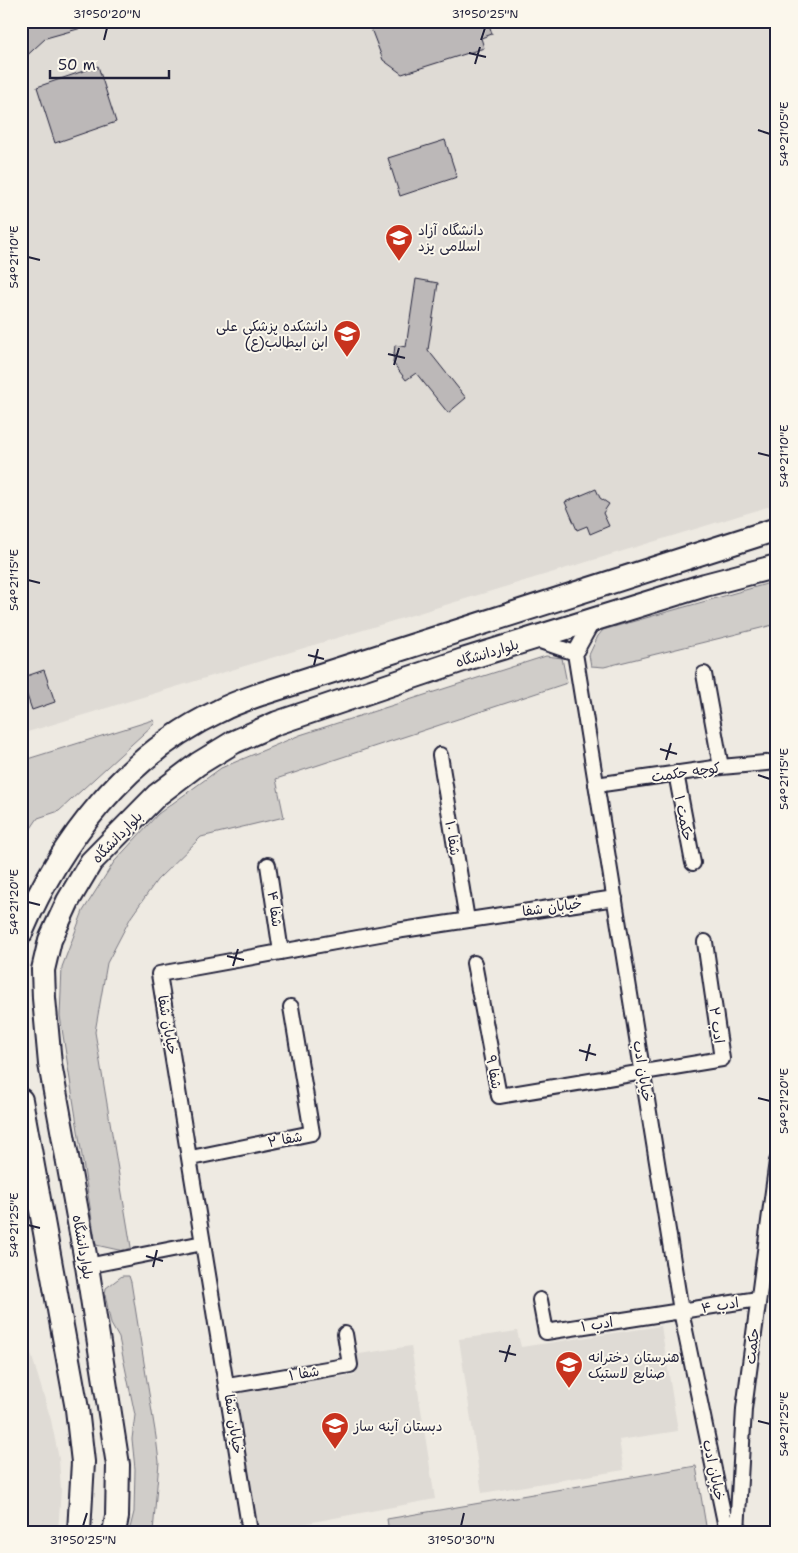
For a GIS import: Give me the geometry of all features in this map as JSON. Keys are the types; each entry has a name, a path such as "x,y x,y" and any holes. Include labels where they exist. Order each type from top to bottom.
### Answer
{"main road":[{"path":"21,933 36,898 64,850 101,803 136,766 175,736 218,711 261,694 777,529"},
{"name":"بلواردانشگاه","path":"114,1532 117,1517 118,1466 86,1266 50,1064 43,970 50,940 68,901 91,862 157,795 198,764 234,742 286,720 463,660 705,585 777,566"},
{"path":"21,1100 77,1409 83,1462 79,1532"}],"street":[{"path":"533,639 575,653 590,626 606,616"},
{"name":"خیابان ادب","path":"575,653 681,1311 727,1532"},
{"path":"704,674 721,767"},
{"name":"شفا ۱۰","path":"440,755 466,920"},
{"name":"کوچه حکمت","path":"596,785 721,767 777,762"},
{"name":"حکمت ۱","path":"676,773 693,863"},
{"name":"شفا ۴","path":"268,865 281,952"},
{"name":"خیابان شفا","path":"250,1532 228,1386 159,974 466,920 615,898"},
{"name":"ادب ۲","path":"643,1073 722,1059 705,942"},
{"name":"شفا ۹","path":"474,963 499,1096 643,1073"},
{"name":"شفا ۲","path":"190,1158 312,1133 292,1007"},
{"name":"حکمت","path":"737,1532 744,1409 777,1161"},
{"path":"86,1266 203,1243"},
{"name":"ادب ۴","path":"681,1311 758,1299"},
{"name":"ادب ۱","path":"540,1300 546,1332 681,1311"},
{"name":"شفا ۱","path":"228,1386 350,1365 344,1334"}],"shaded area":[{"name":"دانشگاه آزاد اسلامی یزد","path":"21,21 777,21 777,504 21,734"},
{"path":"777,581 777,624 604,667 591,666 589,655 603,630"},
{"path":"546,656 562,658 567,683 276,779 284,817 201,837 157,880 131,917 107,963 95,1032 132,1253 96,1245 60,1016 62,967 83,911 114,862 158,814 221,768 300,735"},
{"path":"153,720 155,723 59,811 38,818 21,843 21,761"},
{"path":"122,1276 129,1276 131,1282 156,1437 159,1462 153,1532 129,1532 134,1512 135,1469 132,1439 135,1415 119,1338 111,1324 105,1294 106,1288"},
{"path":"21,1320 51,1420 59,1459 61,1489 58,1532 21,1532"},
{"name":"هنرستان دخترانه صنایع لاستیک","path":"661,1326 678,1431 619,1440 624,1470 482,1493 459,1339 517,1331 521,1347"},
{"name":"دبستان آینه ساز","path":"411,1346 435,1499 265,1531 257,1525 234,1402 239,1391 355,1375 353,1355"},
{"path":"696,1466 707,1532 389,1532 387,1519"}],"building":[{"path":"21,21 92,21 92,25 46,38 21,61"},
{"path":"368,21 488,21 492,34 481,38 484,48 402,74 383,60"},
{"path":"98,66 116,122 55,143 37,87"},
{"path":"445,140 457,177 400,196 388,158"},
{"path":"416,279 438,283 428,350 466,398 448,413 416,373 406,380 393,363 395,345 406,347"},
{"path":"596,489 600,498 609,504 603,513 609,526 590,534 587,526 577,530 565,502"},
{"path":"44,670 55,702 32,710 21,678"}],"place":[{"name":"دانشگاه آزاد اسلامی یزد","path":"399,262"},
{"name":"دانشکده پزشکی علی ابن ابیطالب(ع)","path":"347,358"},
{"name":"هنرستان دخترانه صنایع لاستیک","path":"569,1389"},
{"name":"دبستان آینه ساز","path":"335,1450"}]}
